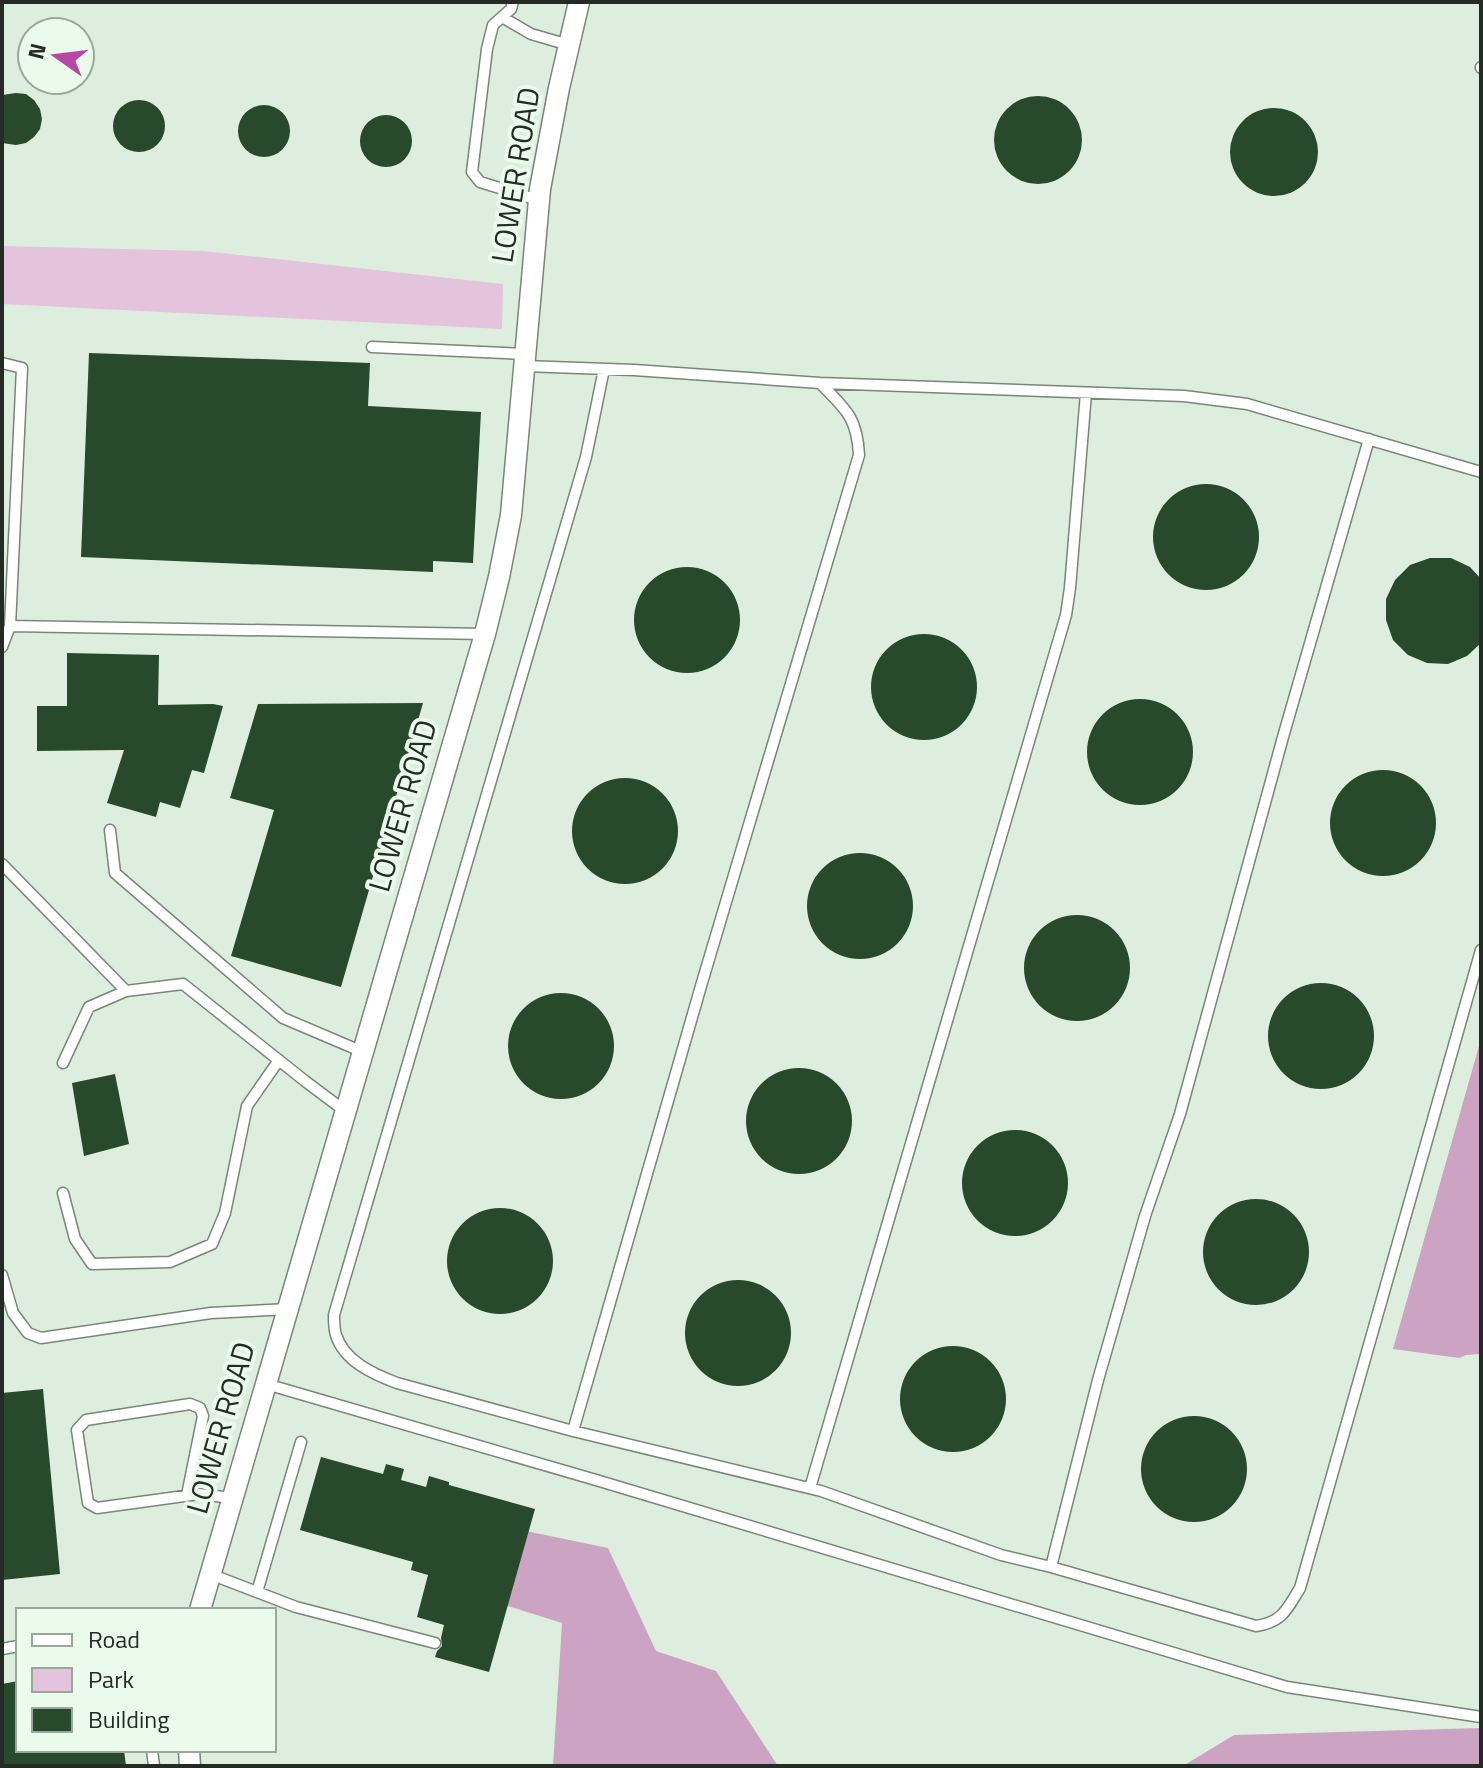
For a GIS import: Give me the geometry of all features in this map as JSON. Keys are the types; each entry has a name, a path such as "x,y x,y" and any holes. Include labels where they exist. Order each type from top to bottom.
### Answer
{"street":[{"name":"LOWER ROAD","path":"201,1608 485,634 499,577 511,515 538,200 547,143 579,2"}],"lane":[{"path":"513,2 511,9 493,25 487,49 472,172 480,182 538,200"},
{"path":"502,17 531,34 569,45"},
{"path":"372,347 604,369 820,383 1219,399 1247,404 1481,472"},
{"path":"2,363 22,368 10,626 2,647"},
{"path":"604,369 586,457 334,1315 336,1336 350,1357 371,1373 397,1383 573,1431 810,1488 1001,1555 1256,1626 1270,1624 1289,1607 1306,1569 1481,950"},
{"path":"573,1431 859,455 857,433 848,413 820,383"},
{"path":"810,1488 1066,615 1086,393"},
{"path":"1051,1567 1119,1305 1180,1114 1283,737 1369,439"},
{"path":"10,626 485,634"},
{"path":"110,830 115,873 283,1018 363,1052"},
{"path":"2,864 126,991"},
{"path":"63,1063 89,1007 126,991 183,984 345,1111"},
{"path":"63,1193 75,1239 92,1264 170,1262 212,1244 225,1213 247,1106 279,1060"},
{"path":"2,1275 8,1314 28,1333 41,1338 211,1313 288,1309"},
{"path":"266,1384 1287,1687 1481,1717"},
{"path":"187,1495 203,1416 200,1408 190,1404 86,1420 77,1430 88,1503 97,1508 199,1494 232,1498"},
{"path":"257,1592 301,1442"},
{"path":"210,1574 296,1607 435,1643"}],"green space":[{"path":"2,246 203,251 503,284 502,329 2,304"}],"shaded area":[{"path":"1481,1039 1481,1354 1459,1358 1393,1349"},
{"path":"482,1522 608,1548 656,1651 716,1671 778,1766 553,1766 562,1623 463,1592"},
{"path":"1481,1728 1481,1766 1183,1766 1234,1735"}],"building":[{"path":"16,93 16,96 29,96 40,109 40,129 26,143 2,143 2,95"},
{"path":"1038,96 1063,103 1075,115 1082,140 1075,165 1063,177 1038,184 1013,177 1001,165 994,140 1001,115 1013,103"},
{"path":"139,100 157,108 165,126 157,144 139,152 121,144 113,126 121,108"},
{"path":"264,105 282,113 290,131 282,149 264,157 246,149 238,131 246,113"},
{"path":"1274,108 1299,115 1311,127 1318,152 1311,177 1299,189 1274,196 1249,189 1237,177 1230,152 1237,127 1249,115"},
{"path":"386,115 404,123 412,141 404,159 386,167 368,159 360,141 368,123"},
{"path":"89,353 370,363 368,406 481,412 473,563 433,561 433,572 81,557"},
{"path":"1206,484 1226,488 1244,499 1255,517 1259,537 1255,557 1244,575 1226,586 1206,590 1186,586 1168,575 1157,557 1153,537 1157,517 1168,499 1186,488"},
{"path":"1430,558 1451,558 1470,567 1481,579 1481,643 1467,656 1448,664 1427,663 1408,655 1393,640 1386,620 1386,599 1395,580 1410,565"},
{"path":"687,567 707,571 725,582 736,600 740,620 736,640 725,658 707,669 687,673 667,669 649,658 638,640 634,620 638,600 649,582 667,571"},
{"path":"924,634 944,638 962,649 973,667 977,687 973,707 962,725 944,736 924,740 904,736 886,725 875,707 871,687 875,667 886,649 904,638"},
{"path":"67,653 159,655 158,705 223,706 204,773 192,770 180,808 160,802 156,817 107,803 124,750 37,751 37,706 67,706"},
{"path":"1140,699 1160,703 1178,714 1189,732 1193,752 1189,772 1178,790 1160,801 1140,805 1120,801 1102,790 1091,772 1087,752 1091,732 1102,714 1120,703"},
{"path":"423,703 341,987 231,956 274,810 230,798 258,704"},
{"path":"1383,770 1403,774 1421,785 1432,803 1436,823 1432,843 1421,861 1403,872 1383,876 1363,872 1345,861 1334,843 1330,823 1334,803 1345,785 1363,774"},
{"path":"625,778 645,782 663,793 674,811 678,831 674,851 663,869 645,880 625,884 605,880 587,869 576,851 572,831 576,811 587,793 605,782"},
{"path":"860,853 880,857 898,868 909,886 913,906 909,926 898,944 880,955 860,959 840,955 822,944 811,926 807,906 811,886 822,868 840,857"},
{"path":"1077,915 1097,919 1115,930 1126,948 1130,968 1126,988 1115,1006 1097,1017 1077,1021 1057,1017 1039,1006 1028,988 1024,968 1028,948 1039,930 1057,919"},
{"path":"1321,983 1341,987 1359,998 1370,1016 1374,1036 1370,1056 1359,1074 1341,1085 1321,1089 1301,1085 1283,1074 1272,1056 1268,1036 1272,1016 1283,998 1301,987"},
{"path":"561,993 581,997 599,1008 610,1026 614,1046 610,1066 599,1084 581,1095 561,1099 541,1095 523,1084 512,1066 508,1046 512,1026 523,1008 541,997"},
{"path":"799,1068 819,1072 837,1083 848,1101 852,1121 848,1141 837,1159 819,1170 799,1174 779,1170 761,1159 750,1141 746,1121 750,1101 761,1083 779,1072"},
{"path":"115,1074 129,1144 84,1156 72,1083"},
{"path":"1015,1130 1035,1134 1053,1145 1064,1163 1068,1183 1064,1203 1053,1221 1035,1232 1015,1236 995,1232 977,1221 966,1203 962,1183 966,1163 977,1145 995,1134"},
{"path":"1256,1199 1276,1203 1294,1214 1305,1232 1309,1252 1305,1272 1294,1290 1276,1301 1256,1305 1236,1301 1218,1290 1207,1272 1203,1252 1207,1232 1218,1214 1236,1203"},
{"path":"500,1208 520,1212 538,1223 549,1241 553,1261 549,1281 538,1299 520,1310 500,1314 480,1310 462,1299 451,1281 447,1261 451,1241 462,1223 480,1212"},
{"path":"738,1280 758,1284 776,1295 787,1313 791,1333 787,1353 776,1371 758,1382 738,1386 718,1382 700,1371 689,1353 685,1333 689,1313 700,1295 718,1284"},
{"path":"953,1346 973,1350 991,1361 1002,1379 1006,1399 1002,1419 991,1437 973,1448 953,1452 933,1448 915,1437 904,1419 900,1399 904,1379 915,1361 933,1350"},
{"path":"43,1389 60,1574 2,1580 2,1393"},
{"path":"1194,1416 1214,1420 1232,1431 1243,1449 1247,1469 1243,1489 1232,1507 1214,1518 1194,1522 1174,1518 1156,1507 1145,1489 1141,1469 1145,1449 1156,1431 1174,1420"},
{"path":"321,1457 383,1474 386,1464 404,1469 401,1480 426,1487 429,1476 449,1482 449,1485 535,1509 489,1672 435,1657 442,1646 444,1625 417,1617 428,1575 411,1570 413,1562 300,1530"},
{"path":"16,1681 16,1752 124,1752 126,1766 2,1766 2,1684"}]}
